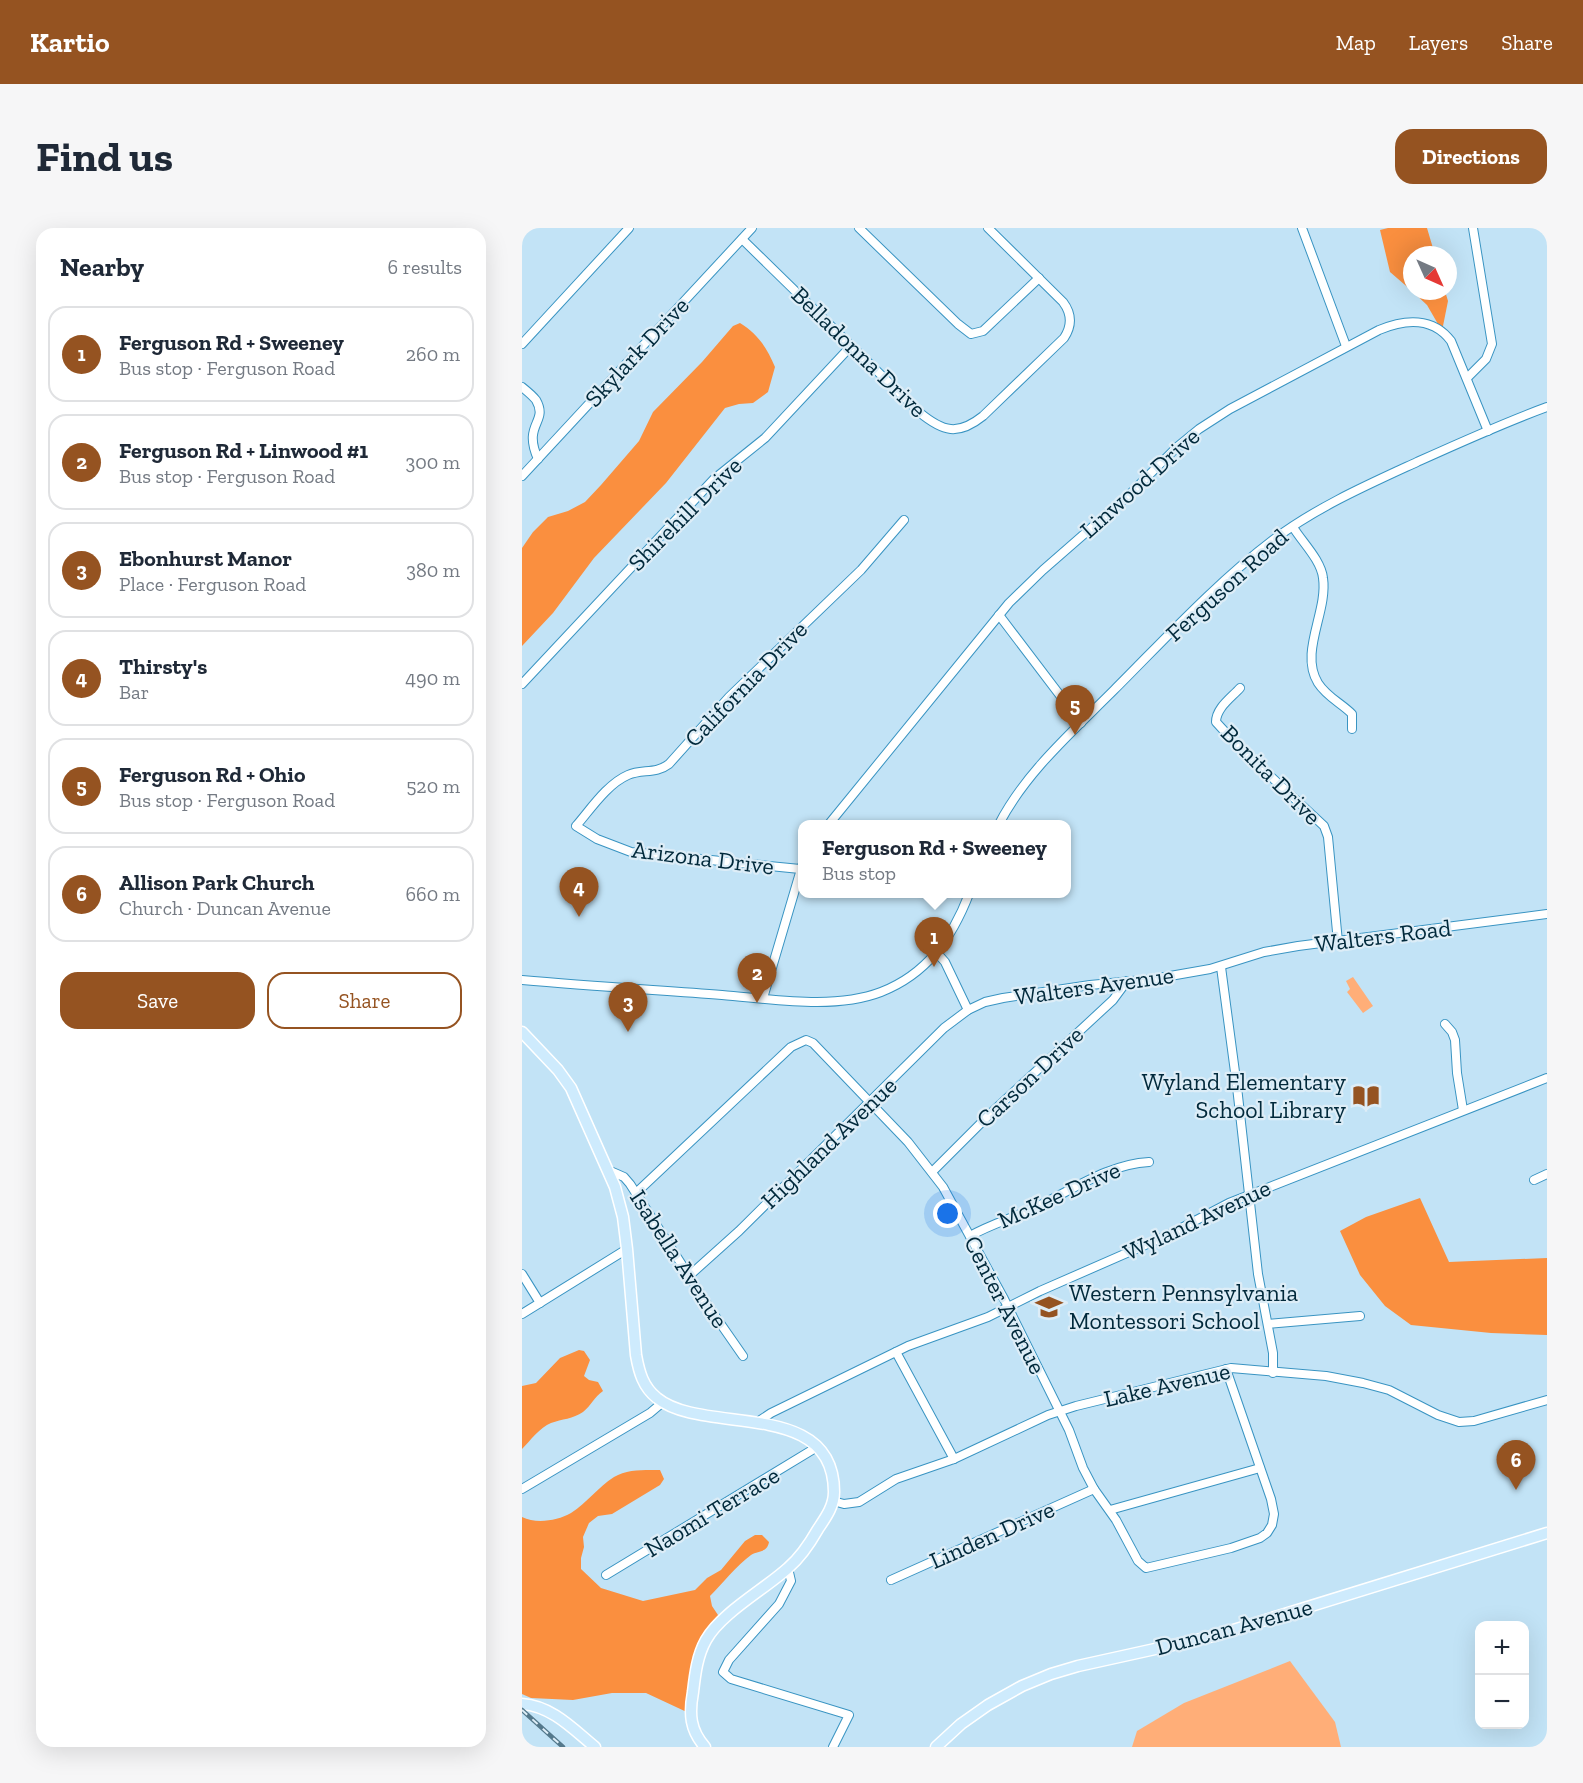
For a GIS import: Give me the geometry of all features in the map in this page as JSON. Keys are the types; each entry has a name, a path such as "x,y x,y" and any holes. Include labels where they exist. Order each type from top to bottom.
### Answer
{"main road":[{"path":"522,1032 566,1080 608,1170 620,1203 627,1249 638,1368 646,1386 663,1402 685,1411 773,1425 794,1432 817,1447 825,1458 831,1474 833,1501 810,1542 788,1568 723,1621 706,1640 695,1674 691,1714 693,1728 705,1747"},
{"name":"Duncan Avenue","path":"936,1747 988,1705 1022,1686 1051,1674 1214,1636 1547,1533"},
{"path":"522,1704 547,1710 595,1747"}],"street":[{"path":"522,344 629,228"},
{"name":"Skylark Drive","path":"522,476 752,228"},
{"path":"859,228 971,334 983,331 1039,278"},
{"path":"1302,228 1346,346"},
{"path":"1467,378 1486,359 1492,344 1473,228"},
{"name":"Belladonna Drive","path":"742,239 928,419 946,429 962,428 983,416 1067,334 1070,325 1068,310 1063,302 990,229"},
{"name":"Linwood Drive","path":"833,820 999,615 1032,580 1122,502 1199,429 1256,394 1346,346 1396,324 1411,321 1429,324 1442,331 1451,341 1488,431"},
{"name":"Shirehill Drive","path":"522,684 714,479 765,438 851,346"},
{"path":"522,387 535,399 538,406 537,413 524,437 527,447 538,459"},
{"name":"Ferguson Road","path":"1002,820 1028,780 1080,723 1230,576 1257,553 1293,527 1356,490 1547,407"},
{"name":"California Drive","path":"576,826 618,781 633,774 658,770 669,764 723,703 861,570 904,520"},
{"path":"1293,527 1318,564 1323,579 1323,596 1312,657 1315,676 1326,694 1346,707 1352,714 1352,729"},
{"path":"999,615 1080,723"},
{"name":"Bonita Drive","path":"1240,688 1217,715 1216,722 1246,754 1324,826 1328,837 1338,942"},
{"name":"Arizona Drive","path":"576,826 597,839 631,852 798,868"},
{"path":"764,998 798,879"},
{"path":"522,980 823,1002 852,1000 882,992 904,981 937,953 955,926 967,898"},
{"name":"Walters Road","path":"1221,967 1264,952 1547,914"},
{"path":"937,953 945,962 968,1010"},
{"path":"1221,967 1258,1274 1274,1360 1273,1372"},
{"name":"Walters Avenue","path":"968,1010 985,1002 1003,998 1153,979 1221,967"},
{"name":"Carson Drive","path":"932,1172 990,1114 1113,1000 1127,981"},
{"name":"Highland Avenue","path":"690,1275 739,1231 944,1028 968,1010"},
{"path":"1444,1024 1452,1032 1455,1040 1463,1110"},
{"name":"Center Avenue","path":"636,1193 781,1056 797,1043 806,1040 813,1043 908,1142 932,1172 953,1204 1060,1411 1094,1489 1110,1510 1135,1556 1146,1568 1231,1548 1254,1541 1267,1533 1272,1525 1274,1514 1260,1468"},
{"name":"Wyland Avenue","path":"756,1423 771,1413 896,1352 925,1339 988,1317 1092,1267 1168,1235 1248,1195 1547,1077"},
{"name":"McKee Drive","path":"970,1236 1127,1165 1149,1162"},
{"name":"Isabella Avenue","path":"608,1170 624,1177 636,1193 743,1356"},
{"path":"1534,1180 1547,1174"},
{"path":"522,1314 627,1249"},
{"path":"522,1274 540,1303"},
{"path":"1268,1324 1360,1316"},
{"path":"896,1352 954,1459"},
{"name":"Lake Avenue","path":"833,1501 855,1504 896,1479 954,1459 1060,1411 1237,1367 1326,1376 1363,1383 1399,1394 1438,1415 1459,1422 1474,1421 1547,1400"},
{"path":"1110,1510 1260,1468 1226,1369"},
{"path":"522,1489 650,1413 663,1402"},
{"name":"Naomi Terrace","path":"606,1575 817,1447"},
{"name":"Linden Drive","path":"891,1580 1094,1489"},
{"path":"788,1568 791,1581 779,1604 729,1660 723,1672 731,1679 849,1715 833,1747"}],"shaded area":[{"path":"1427,228 1432,246 1403,246 1403,283 1390,272 1380,230"},
{"path":"1422,300 1448,300 1442,331"},
{"path":"740,323 761,342 775,367 768,392 753,403 725,408 666,483 594,558 553,613 522,646 522,548 533,532 548,517 568,511 585,502 639,441 653,412 702,362 733,326"},
{"path":"1353,977 1373,1006 1363,1013 1347,992 1350,989 1346,981"},
{"path":"1420,1198 1449,1262 1547,1258 1547,1335 1491,1333 1411,1325 1385,1306 1360,1275 1340,1231 1366,1217"},
{"path":"579,1350 584,1351 590,1360 584,1376 598,1382 603,1391 583,1412 547,1425 522,1449 522,1386 536,1383 560,1358"},
{"path":"636,1470 660,1470 664,1479 660,1485 612,1514 598,1516 589,1523 583,1537 581,1569 601,1588 643,1601 695,1590 707,1578 721,1570 745,1541 755,1535 762,1535 769,1542 765,1550 751,1555 740,1564 710,1596 712,1606 722,1621 706,1640 691,1714 646,1693 612,1693 573,1700 531,1698 522,1694 522,1517 540,1521 559,1518 577,1509 619,1474"},
{"path":"1290,1661 1335,1722 1341,1747 1132,1747 1137,1731 1184,1703"}],"railway":[{"path":"522,1710 563,1747"}],"place":[{"name":"Ferguson Rd + Ohio","path":"1075,735"},
{"name":"Thirsty's","path":"579,917"},
{"name":"Ferguson Rd + Sweeney","path":"934,967"},
{"name":"Ferguson Rd + Linwood #1","path":"757,1003"},
{"name":"Ebonhurst Manor","path":"628,1032"},
{"name":"Wyland Elementary School Library","path":"1366,1096"},
{"name":"Western Pennsylvania Montessori School","path":"1049,1307"},
{"name":"Allison Park Church","path":"1516,1490"}]}
